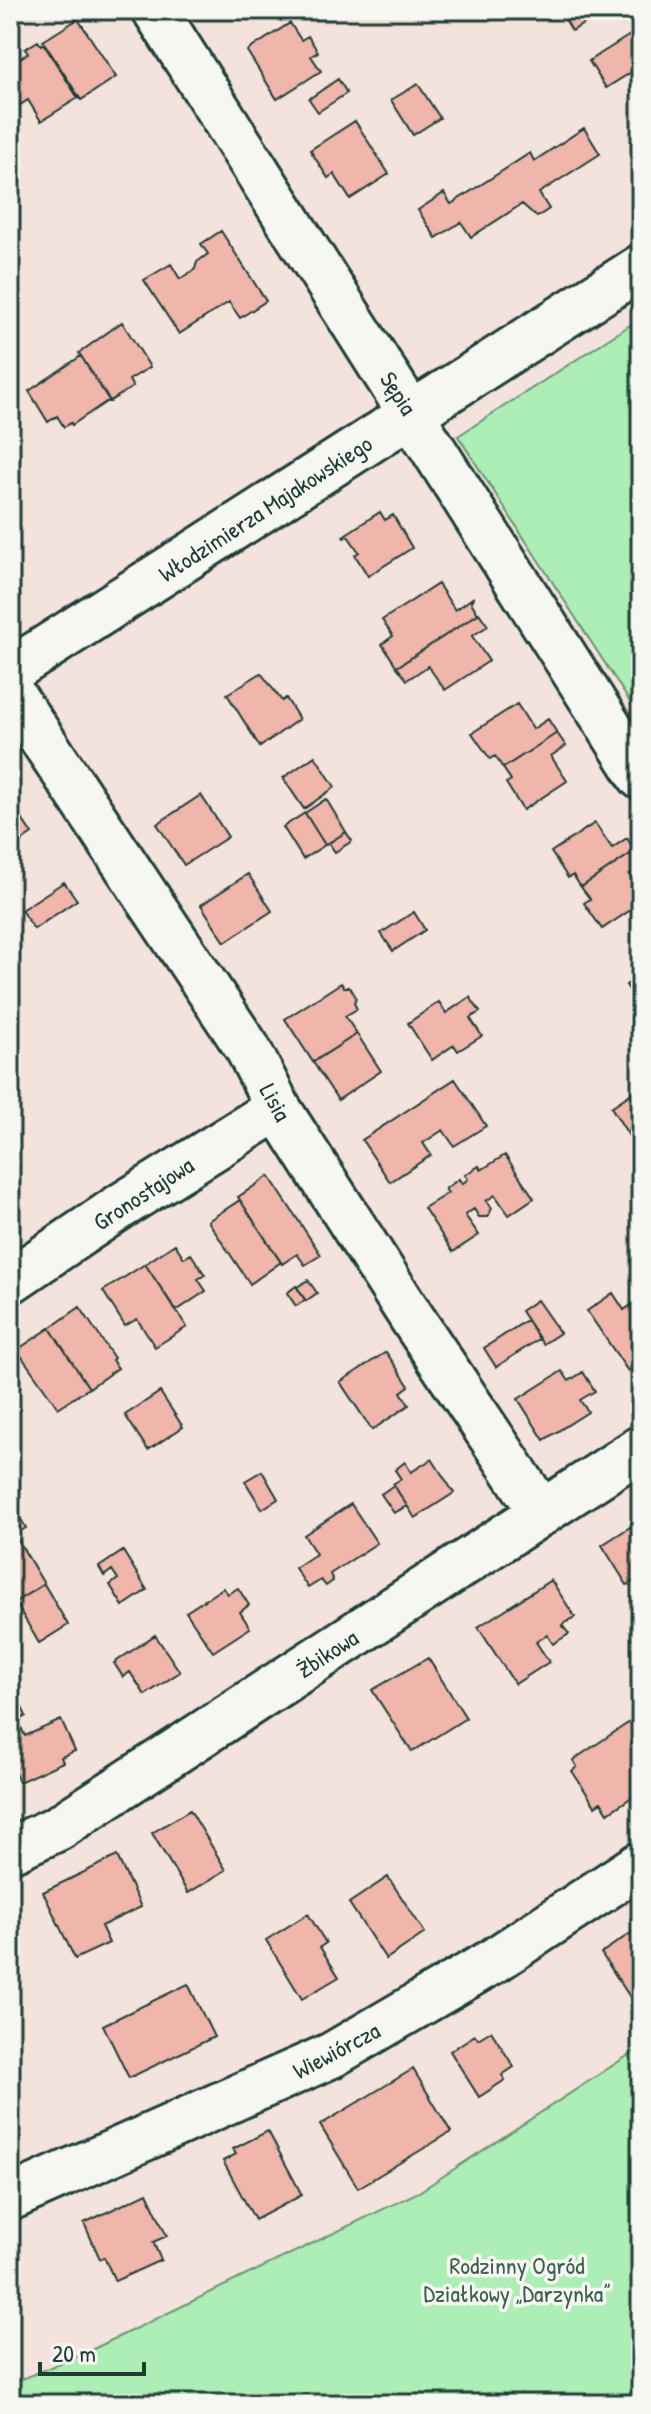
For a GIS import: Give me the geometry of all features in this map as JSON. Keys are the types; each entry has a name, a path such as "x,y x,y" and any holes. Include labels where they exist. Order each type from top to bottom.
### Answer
{"street":[{"name":"Sępia","path":"155,10 641,777"},
{"name":"Włodzimierza Majakowskiego","path":"10,671 641,267"},
{"name":"Lisia","path":"10,691 248,1049 278,1108 412,1318 542,1513"},
{"name":"Gronostajowa","path":"10,1281 121,1206 278,1108"},
{"name":"Żbikowa","path":"10,1850 58,1828 641,1448"},
{"name":"Wiewiórcza","path":"10,2198 332,2055 495,1960 641,1864"}],"green space":[{"path":"641,318 641,719 458,436"},
{"name":"Rodzinny Ogród Działkowy „Darzynka”","path":"641,2047 641,2404 10,2404 10,2384 89,2351 419,2192"}],"building":[{"path":"560,10 605,10 572,31"},
{"path":"78,19 116,77 81,100 43,41"},
{"path":"290,23 301,40 308,36 318,52 311,56 321,71 277,99 247,51"},
{"path":"641,28 641,66 606,88 589,61"},
{"path":"38,41 41,45 43,43 78,98 41,121 28,100 20,105 11,90 19,86 10,72 10,65 28,53 25,49"},
{"path":"338,79 347,93 318,112 309,99"},
{"path":"418,84 440,118 413,135 391,100"},
{"path":"355,121 389,174 350,199 334,174 328,178 310,150"},
{"path":"584,128 600,154 539,193 549,209 537,217 522,204 471,237 461,222 436,238 418,210 444,193 451,204 530,153 534,161"},
{"path":"221,231 266,301 240,318 229,302 179,334 144,280 171,264 180,279 195,269 197,262 208,254 201,244"},
{"path":"122,322 150,367 129,380 133,387 110,401 79,353"},
{"path":"81,356 110,402 72,425 64,427 57,416 48,422 29,391"},
{"path":"380,512 385,520 393,515 412,548 368,576 355,555 359,552 348,536 343,536"},
{"path":"438,584 455,610 474,597 471,602 478,614 397,667 382,644 393,636 382,620"},
{"path":"479,613 488,626 472,636 489,661 445,690 428,666 407,680 397,667"},
{"path":"261,673 282,701 286,698 299,719 260,747 227,694"},
{"path":"517,704 533,729 548,719 557,733 503,768 495,756 490,759 472,733"},
{"path":"557,733 566,746 551,756 567,781 523,810 506,783 511,780 503,768"},
{"path":"315,756 335,787 304,809 283,778"},
{"path":"201,795 228,837 184,865 157,824"},
{"path":"326,799 346,832 325,845 305,813"},
{"path":"10,801 32,834 10,849"},
{"path":"305,813 325,845 303,859 283,827"},
{"path":"595,823 612,848 627,838 635,851 581,887 573,875 568,878 551,852"},
{"path":"346,832 352,841 335,852 329,843"},
{"path":"635,851 641,860 641,867 629,875 641,893 641,903 602,929 584,903 590,899 581,887"},
{"path":"248,874 272,911 225,942 201,905"},
{"path":"64,882 77,900 34,929 21,910"},
{"path":"414,912 425,930 393,951 381,933"},
{"path":"641,961 641,995 635,999 626,985 638,977 631,967"},
{"path":"341,983 344,987 350,987 356,997 354,1003 357,1009 345,1016 357,1034 313,1062 285,1019"},
{"path":"470,997 480,1012 470,1018 482,1036 458,1051 454,1045 432,1060 408,1023 439,1002 446,1013"},
{"path":"357,1034 381,1071 338,1100 313,1062"},
{"path":"455,1079 486,1126 454,1146 443,1130 423,1143 431,1155 390,1182 362,1140"},
{"path":"635,1091 641,1100 641,1129 629,1136 611,1107"},
{"path":"505,1155 534,1198 509,1215 495,1195 486,1201 492,1208 488,1217 479,1217 474,1209 465,1215 479,1235 453,1252 424,1208 448,1193 445,1189 459,1179 462,1184 468,1179 465,1175 479,1166 481,1170"},
{"path":"269,1176 321,1255 305,1265 297,1254 282,1264 238,1197"},
{"path":"240,1200 281,1262 250,1284 208,1221"},
{"path":"175,1244 184,1258 191,1254 205,1275 198,1279 206,1291 176,1311 145,1264"},
{"path":"145,1264 187,1327 155,1347 137,1319 125,1326 103,1291"},
{"path":"308,1280 317,1293 306,1301 297,1287"},
{"path":"296,1286 305,1300 296,1306 287,1293"},
{"path":"613,1293 624,1310 641,1298 641,1365 628,1371 587,1311"},
{"path":"537,1300 560,1333 543,1344 521,1311"},
{"path":"80,1307 118,1368 89,1388 50,1328"},
{"path":"527,1320 539,1339 496,1367 484,1348"},
{"path":"50,1328 89,1388 58,1408 17,1350"},
{"path":"386,1352 409,1386 401,1392 409,1405 372,1430 340,1382"},
{"path":"562,1371 569,1381 583,1372 595,1391 580,1400 588,1412 544,1440 518,1399"},
{"path":"160,1392 183,1427 148,1450 125,1415"},
{"path":"432,1459 454,1493 415,1518 393,1484 401,1479 395,1470 405,1462 411,1472"},
{"path":"262,1471 278,1499 262,1509 245,1481"},
{"path":"394,1485 407,1506 394,1513 381,1494"},
{"path":"10,1501 26,1528 10,1537"},
{"path":"351,1504 377,1543 330,1574 333,1581 326,1586 321,1580 308,1588 295,1568 316,1554 304,1535"},
{"path":"641,1520 641,1581 639,1578 627,1585 602,1545"},
{"path":"15,1535 44,1584 15,1602 10,1592 10,1538"},
{"path":"123,1551 147,1590 123,1606 110,1585 118,1579 112,1570 104,1576 99,1567"},
{"path":"551,1580 575,1617 562,1625 569,1634 553,1644 547,1635 536,1642 549,1662 515,1684 478,1627"},
{"path":"44,1584 68,1625 39,1643 15,1602"},
{"path":"223,1588 228,1594 238,1588 249,1605 240,1612 250,1628 213,1652 186,1612"},
{"path":"155,1635 180,1672 145,1695 130,1672 123,1677 114,1663"},
{"path":"428,1658 466,1718 412,1752 372,1690"},
{"path":"18,1699 26,1716 18,1721 25,1736 61,1720 75,1751 61,1757 63,1762 19,1782 10,1763 10,1703"},
{"path":"640,1715 641,1791 608,1813 601,1802 595,1806 572,1771 577,1767 573,1760"},
{"path":"190,1810 226,1870 188,1893 152,1833"},
{"path":"117,1856 141,1907 101,1926 109,1943 75,1959 43,1892"},
{"path":"388,1877 425,1933 386,1959 349,1903"},
{"path":"308,1914 326,1943 320,1947 339,1977 302,1999 266,1940"},
{"path":"634,1931 641,1942 641,1994 632,2000 601,1953"},
{"path":"188,1984 214,2037 129,2078 103,2025"},
{"path":"491,2031 514,2067 502,2075 505,2080 479,2097 450,2051 475,2035 478,2039"},
{"path":"413,2069 451,2132 358,2188 320,2125"},
{"path":"268,2131 302,2195 255,2220 223,2161 236,2154 233,2149"},
{"path":"147,2193 167,2236 153,2242 161,2260 115,2281 104,2257 100,2259 84,2223"}]}
